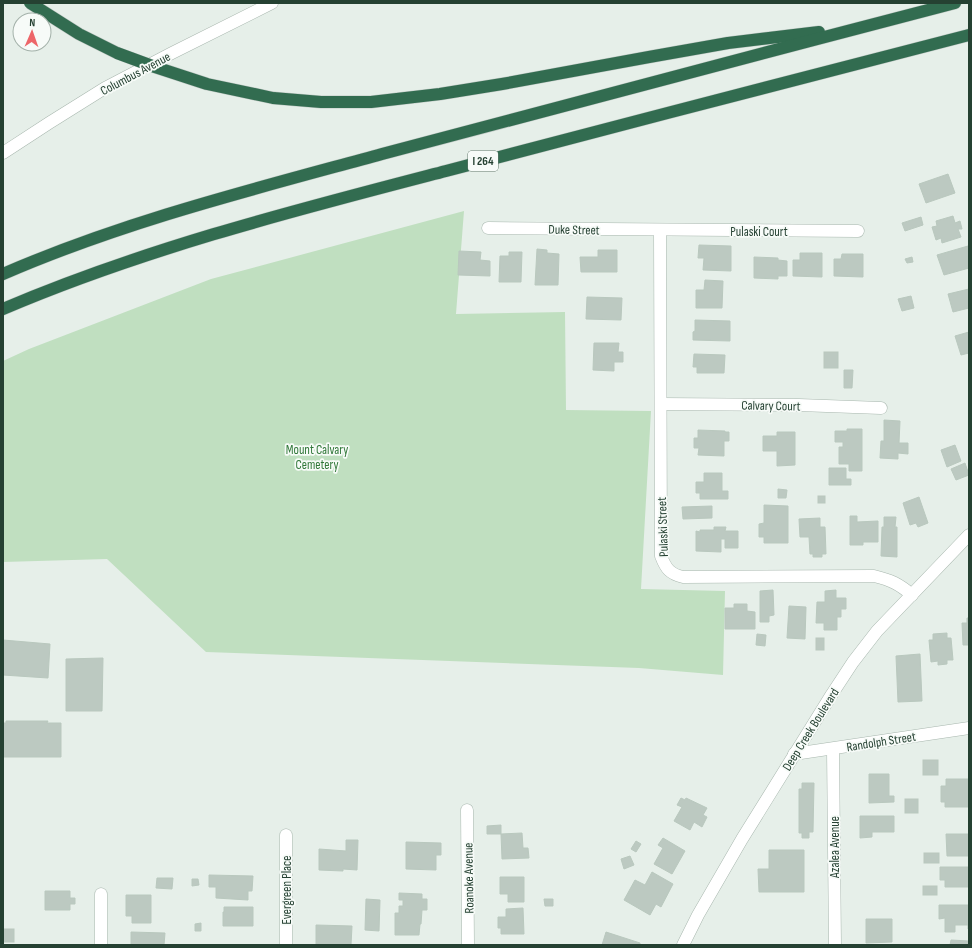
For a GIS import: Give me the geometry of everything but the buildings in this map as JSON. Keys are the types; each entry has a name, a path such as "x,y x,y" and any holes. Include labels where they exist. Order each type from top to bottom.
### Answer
{"highway":[{"path":"30,3 79,34 116,52 155,68 207,84 273,98 321,102 371,102 440,94 728,43 868,26"},
{"path":"3,274 49,255 136,224 225,197 444,137 955,3"},
{"name":"I 264","path":"3,309 78,279 186,242 260,220 969,35"}],"street":[{"name":"Columbus Avenue","path":"3,153 105,88 272,3"},
{"name":"Duke Street","path":"488,228 660,230"},
{"name":"Pulaski Court","path":"660,230 858,231"},
{"name":"Pulaski Street","path":"660,230 661,556 664,565 675,575 684,578 874,576 900,585 912,595"},
{"name":"Calvary Court","path":"660,404 799,405 881,408"},
{"name":"Deep Creek Boulevard","path":"683,945 698,914 742,839 853,662 877,631 969,535"},
{"name":"Randolph Street","path":"794,754 969,728"},
{"name":"Azalea Avenue","path":"833,748 834,945"},
{"name":"Roanoke Avenue","path":"467,810 468,945"},
{"name":"Evergreen Place","path":"286,835 286,945"},
{"path":"101,894 101,945"}],"green space":[{"name":"Mount Calvary Cemetery","path":"464,211 456,314 565,312 566,410 651,411 641,589 725,591 723,675 639,668 206,652 107,559 3,562 3,361 29,349 211,279"}]}
